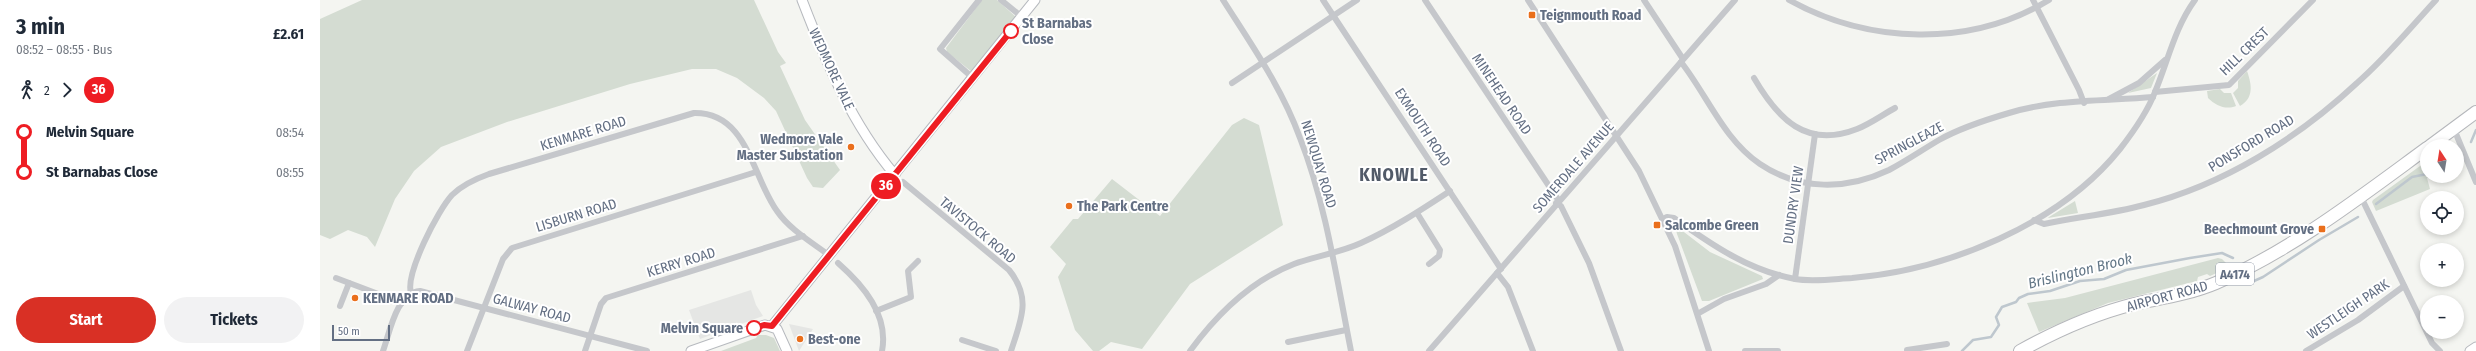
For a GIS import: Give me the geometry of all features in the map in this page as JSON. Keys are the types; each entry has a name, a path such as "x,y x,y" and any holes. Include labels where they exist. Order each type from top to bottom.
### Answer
{"highway":[{"path":"2440,139 2476,112"},
{"name":"AIRPORT ROAD","path":"2020,351 2071,325 2100,314 2193,291 2215,284 2243,270 2295,240 2360,197 2420,153"}],"street":[{"name":"WEDMORE VALE","path":"802,0 833,78 849,108 895,174"},
{"path":"973,78 940,49 979,0"},
{"path":"1001,0 1022,17"},
{"path":"772,326 1035,0"},
{"name":"NEWQUAY ROAD","path":"1223,0 1284,99 1300,138 1313,177 1351,351"},
{"name":"EXMOUTH ROAD","path":"1323,0 1450,191 1499,271 1508,287 1533,351"},
{"path":"1232,83 1357,0"},
{"name":"MINEHEAD ROAD","path":"1425,0 1558,202 1589,263 1621,351"},
{"path":"1528,0 1639,171 1663,219 1699,313 1709,351"},
{"name":"SPRINGLEAZE","path":"1644,0 1733,137 1748,154 1775,173 1792,181 1808,184 1845,184 1870,177 1889,169 1940,140 2011,112 2055,105 2106,101 2154,94"},
{"name":"SOMERDALE AVENUE","path":"1429,351 1735,0"},
{"path":"1789,0 1836,22 1878,32 1902,35 1950,33 1992,25 2037,7 2049,0"},
{"path":"2033,0 2079,90 2084,103"},
{"path":"1663,219 1667,216 1674,218 1714,247 1741,261 1779,275 1795,279 1841,279 1904,271 1971,251 2034,220 2101,170 2131,134 2154,94 2182,23 2195,0"},
{"name":"HILL CREST","path":"2154,94 2229,85 2313,0"},
{"name":"PONSFORD ROAD","path":"2034,220 2044,224 2145,205 2189,191 2229,172 2285,140 2357,84 2436,0"},
{"path":"2106,101 2138,84 2167,59"},
{"path":"1754,78 1768,101 1786,121 1815,134 1846,133 1859,128 1894,108"},
{"name":"KENMARE ROAD","path":"410,293 409,286 414,268 440,210 463,186 489,174 694,113 714,116 733,127 741,139 756,172 778,212 803,236 830,256"},
{"path":"2454,129 2476,182"},
{"name":"DUNDRY VIEW","path":"1795,279 1815,134"},
{"name":"LISBURN ROAD","path":"467,351 503,259 515,246 756,172"},
{"name":"TAVISTOCK ROAD","path":"903,182 1009,270 1016,279 1023,297 1023,306 1012,351"},
{"path":"1190,351 1215,318 1245,292 1284,268 1360,244 1417,213 1450,191"},
{"path":"2360,197 2432,343 2440,351"},
{"path":"1417,213 1440,250 1439,256 1429,264"},
{"name":"KERRY ROAD","path":"585,351 600,304 606,298 803,236"},
{"path":"876,311 911,297 908,271 918,261"},
{"path":"838,263 861,283 876,311 884,334 882,351"},
{"path":"1699,313 1730,297 1766,284 1779,275"},
{"path":"336,278 402,303"},
{"path":"340,306 349,283"},
{"name":"WESTLEIGH PARK","path":"2306,351 2358,320 2404,286"},
{"name":"GALWAY ROAD","path":"410,293 428,291 648,351"},
{"path":"383,351 402,303 410,293"},
{"path":"691,351 760,326 772,326 779,333 787,351"},
{"path":"1288,342 1346,330"},
{"path":"962,340 996,351"},
{"path":"1907,350 1926,349 1947,344"},
{"path":"2470,351 2476,347"},
{"path":"1745,351 1778,351"}],"shaded area":[{"path":"362,0 754,0 778,52 786,63 780,66 805,120 840,170 823,188 813,187 807,178 776,111 764,98 737,78 716,69 692,69 630,84 507,122 441,147 414,171 395,199 375,247 367,237 348,230 330,239 320,235 320,19"},
{"path":"982,0 997,0 1016,17 972,72 947,52 946,48"},
{"path":"2247,71 2251,91 2248,99 2240,106 2233,93 2238,88 2238,81"},
{"path":"2157,73 2151,88 2128,93"},
{"path":"2220,89 2224,93 2231,93 2236,106 2229,108 2221,106 2208,98 2207,91"},
{"path":"1244,118 1259,125 1283,225 1190,284 1142,349 1111,342 1099,351 1093,351 1075,330 1058,277 1066,264 1050,247 1073,219 1078,219 1112,179 1160,216 1232,125"},
{"path":"2420,166 2420,183 2428,183 2430,189 2420,191 2420,193 2376,211 2372,202"},
{"path":"2075,201 2078,213 2048,218 2049,217"},
{"path":"1680,229 1710,252 1762,276 1763,279 1709,301 1702,301 1677,234 1676,230"},
{"path":"2218,258 2222,259 2230,267 2210,276 2207,274 2198,277 2197,281 2108,303 2039,332 2027,303 2065,298"},
{"path":"751,290 756,305 763,316 700,339 689,310"},
{"name":"Best-one","path":"789,324 813,329 799,351"},
{"name":"Melvin Square","path":"758,335 766,335 774,338 780,351 721,351 756,338"}],"waterway":[{"name":"Brislington Brook","path":"2471,142 2476,130"},
{"name":"Brislington Brook","path":"2376,204 2412,177 2420,175"},
{"name":"Brislington Brook","path":"2254,281 2263,277 2319,240 2358,217"},
{"name":"Brislington Brook","path":"1962,351 1973,340 1991,337 1999,325 1996,317 2002,307 2016,302 2019,298 2028,294 2050,291 2080,281 2104,279 2126,270 2190,258 2222,253 2233,258"}],"bus line":[{"name":"36","path":"754,328 764,325 772,326 858,222 1011,31"}],"place":[{"name":"Teignmouth Road","path":"1532,15"},
{"name":"St Barnabas Close","path":"1011,31"},
{"name":"Wedmore Vale Master Substation","path":"851,147"},
{"name":"The Park Centre","path":"1069,206"},
{"name":"Salcombe Green","path":"1657,225"},
{"name":"Beechmount Grove","path":"2322,229"},
{"name":"KENMARE ROAD","path":"355,298"},
{"name":"Melvin Square","path":"754,328"},
{"name":"Best-one","path":"800,339"}],"district":[{"name":"KNOWLE","path":"1394,175"}]}
